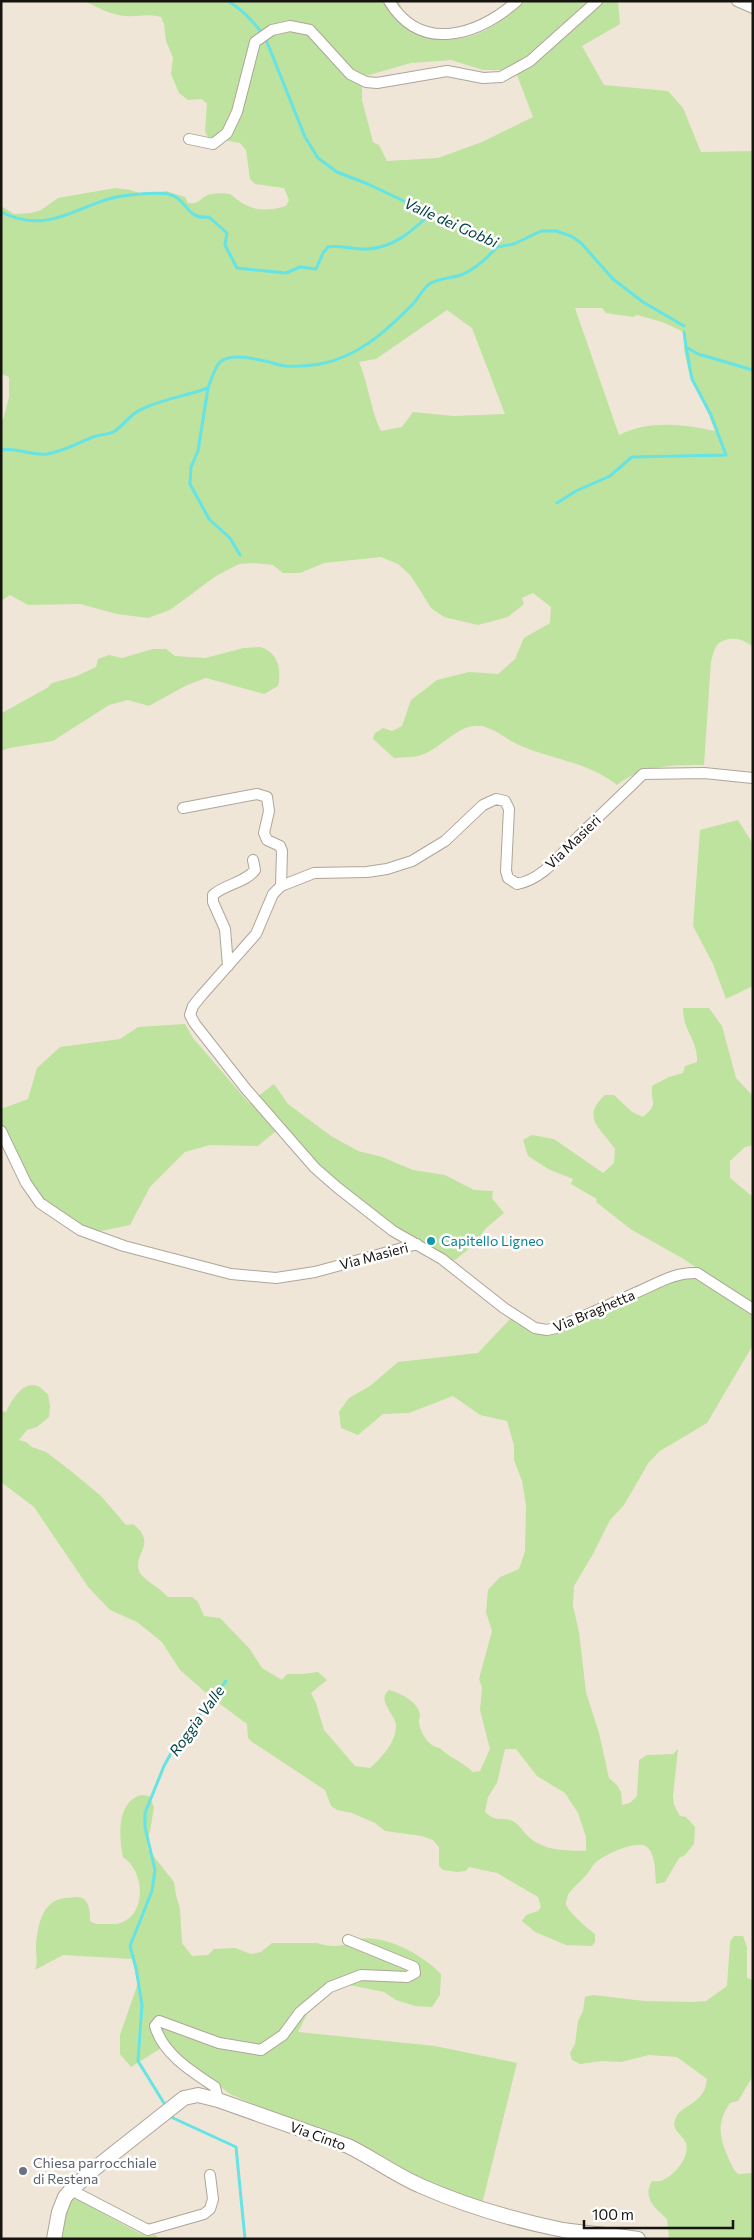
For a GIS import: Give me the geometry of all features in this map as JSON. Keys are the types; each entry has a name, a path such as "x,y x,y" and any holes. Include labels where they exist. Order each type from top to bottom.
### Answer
{"street":[{"path":"390,1 403,18 419,28 447,35 462,33 482,26 501,15 517,1"},
{"path":"189,140 213,144 227,133 237,112 255,42 272,30 290,26 310,30 350,74 366,82 377,83 447,71 483,78 501,77 530,61 597,1"},
{"path":"737,1 753,8"},
{"name":"Via Masieri","path":"417,1244 393,1231 315,1168 246,1089 190,1015 193,1006 256,934 273,894 281,886 314,873 367,872 387,869 412,861 445,841 483,806 496,798 505,801 509,809 506,871 508,878 516,884 527,882 550,867 643,774 704,773 753,778"},
{"path":"183,808 257,794 267,797 269,811 264,833 267,840 280,846 282,851 281,886"},
{"path":"228,966 225,929 213,902 212,895 218,890 252,875 255,870 253,860"},
{"name":"Via Masieri","path":"1,1131 26,1183 40,1202 80,1230 124,1246 231,1274 276,1278 315,1272 417,1244"},
{"name":"Via Braghetta","path":"417,1244 442,1259 504,1308 535,1328 546,1330 556,1328 641,1291 672,1275 686,1272 697,1272 753,1309"},
{"path":"218,2100 215,2087 191,2071 159,2040 155,2026 159,2021 219,2043 260,2050 283,2036 300,2012 330,1987 361,1975 407,1977 415,1973 414,1967 348,1940"},
{"name":"Via Cinto","path":"54,2239 59,2212 65,2197 71,2190 94,2169 184,2098 198,2095 218,2100 348,2146 388,2170 422,2186 489,2212 564,2230 638,2239"},
{"path":"71,2190 148,2230 204,2214 210,2209 213,2199 210,2174"}],"green space":[{"path":"84,1 399,1 405,14 412,22 434,35 448,39 476,35 502,20 525,1 618,1 620,24 582,46 604,85 668,91 683,108 701,152 753,151 753,647 741,640 728,639 719,643 715,649 711,661 704,765 681,765 647,770 626,778 617,785 594,771 531,750 486,727 480,726 461,730 421,755 394,758 373,739 375,733 383,728 392,731 402,726 411,700 437,680 469,672 498,674 515,659 524,638 550,623 551,607 533,593 522,598 524,604 508,617 478,625 444,617 431,608 411,576 398,564 381,557 324,563 300,573 283,573 273,565 239,564 216,576 170,610 148,618 117,614 80,604 28,605 10,595 1,601 1,420 3,420 9,397 9,377 1,374 1,206 14,214 31,213 41,210 58,198 115,188 146,195 166,191 185,197 188,203 197,202 210,194 230,194 243,204 256,209 286,206 289,200 284,188 255,184 250,179 246,150 240,143 208,137 205,132 207,104 202,99 188,100 179,93 171,74 173,58 166,41 164,24 161,17 152,15 120,15","holes":["451,60 483,70 515,70 533,117 482,142 438,158 387,161 379,145 373,142 362,100 362,77 411,63","575,308 602,308 606,313 633,317 637,315 662,322 682,331 685,337 684,350 690,377 715,431 678,425 654,425 630,430 619,435","447,310 472,328 505,414 454,416 413,412 402,427 381,431 374,414 359,362 376,359"]},
{"path":"260,647 266,649 275,657 279,668 278,686 264,694 206,678 187,685 149,706 128,700 109,705 53,741 1,751 2,713 47,688 52,683 77,676 96,667 98,659 109,655 122,658 153,649 166,649 175,656 205,658 244,648"},
{"path":"738,820 753,844 753,986 726,999 713,964 693,926 700,830"},
{"path":"683,1008 709,1008 722,1026 736,1078 753,1096 753,1145 745,1147 730,1161 730,1178 753,1197 753,1305 682,1258 632,1230 596,1202 597,1199 571,1184 573,1179 550,1170 528,1156 523,1140 532,1135 554,1139 603,1173 614,1163 615,1149 595,1123 593,1117 594,1110 598,1103 605,1095 614,1095 632,1112 643,1117 653,1106 652,1086 669,1077 683,1073 685,1066 697,1062 695,1047 685,1024"},
{"path":"185,1024 193,1038 249,1103 274,1084 288,1104 331,1136 358,1151 382,1157 413,1170 445,1175 474,1190 493,1191 492,1198 504,1213 486,1228 474,1245 446,1267 403,1242 276,1131 258,1146 210,1145 185,1152 150,1187 130,1225 91,1233 42,1211 43,1199 30,1185 1,1124 1,1109 28,1099 37,1068 60,1047 120,1039 138,1027"},
{"path":"686,1269 753,1313 753,1345 707,1423 660,1451 649,1462 624,1505 610,1520 574,1586 573,1606 579,1632 586,1692 599,1733 609,1778 617,1785 621,1792 622,1805 630,1803 637,1796 639,1760 647,1755 673,1754 678,1749 673,1796 674,1805 680,1816 686,1817 695,1827 694,1844 685,1855 679,1858 665,1882 656,1884 654,1864 650,1850 642,1845 636,1845 620,1849 598,1860 586,1876 571,1890 568,1895 567,1907 595,1934 595,1942 592,1946 566,1945 535,1932 522,1921 526,1915 538,1911 541,1907 538,1897 497,1873 469,1867 466,1871 443,1870 439,1866 439,1847 433,1840 422,1836 385,1831 375,1823 352,1813 337,1810 331,1806 325,1790 252,1742 248,1738 247,1724 212,1698 180,1670 162,1642 137,1622 110,1610 89,1588 34,1507 1,1482 1,1411 6,1412 14,1397 27,1386 38,1386 48,1394 49,1417 37,1427 27,1430 19,1440 46,1452 101,1496 126,1525 133,1524 140,1531 144,1537 144,1543 139,1559 139,1571 143,1577 168,1597 192,1597 198,1602 204,1616 220,1618 249,1648 262,1668 282,1680 287,1674 318,1672 327,1680 311,1693 324,1730 355,1766 370,1768 384,1754 394,1738 395,1721 384,1698 389,1690 403,1695 412,1701 420,1714 421,1731 432,1745 440,1748 473,1772 480,1771 490,1749 480,1710 482,1688 479,1679 492,1631 486,1612 488,1590 500,1577 519,1569 525,1551 526,1505 522,1481 514,1460 514,1445 507,1421 480,1415 453,1396 409,1413 383,1414 358,1435 341,1428 339,1412 349,1398 370,1386 398,1362 478,1353 511,1318 535,1332","holes":["505,1749 516,1749 537,1776 565,1793 578,1813 586,1837 586,1851 543,1846 525,1834 513,1821 495,1818 485,1812 488,1797 497,1783"]},
{"path":"141,1795 149,1796 154,1807 147,1840 148,1849 174,1882 180,1909 182,1943 192,1956 208,1955 214,1949 235,1948 251,1954 261,1952 272,1943 317,1943 337,1946 348,1944 358,1939 369,1938 391,1943 414,1953 441,1974 440,1995 432,2007 415,2006 396,2000 384,1992 349,1985 326,1984 320,1988 298,2032 435,2046 517,2063 482,2204 404,2171 352,2141 280,2116 230,2094 166,2045 131,2067 120,2054 120,2035 138,1983 132,1959 63,1955 35,1970 37,1939 42,1916 46,1909 57,1900 74,1897 84,1899 89,1906 90,1921 97,1924 117,1924 127,1920 134,1913 140,1893 139,1883 136,1872 123,1857 120,1831 123,1813 127,1805"},
{"path":"734,1936 743,1936 747,1947 747,1978 753,1980 753,2076 738,2101 730,2103 725,2112 722,2120 721,2136 734,2170 738,2174 753,2173 753,2239 673,2239 669,2238 667,2219 658,2211 649,2198 649,2187 652,2181 662,2181 668,2178 684,2160 687,2148 686,2143 676,2130 675,2120 682,2110 702,2094 707,2079 677,2057 649,2055 621,2062 602,2061 580,2064 572,2060 570,2053 575,2044 578,2021 583,2011 585,1997 593,1995 644,2001 706,2001 727,1986 730,1942"},
{"path":"73,2197 135,2231 147,2236 156,2235 158,2239 61,2239 65,2211"}],"waterway":[{"name":"Valle dei Gobbi","path":"228,1 239,8 265,37 305,137 318,158 337,172 368,184 412,205 428,216 472,229 485,242 497,247 514,244 541,231 556,231 571,236 581,243 613,279 643,302 684,326"},
{"path":"1,212 20,219 37,221 67,215 113,198 130,195 168,194 175,196 195,215 209,217 227,233 225,245 237,268 286,273 300,267 316,269 323,253 328,247 362,249 385,246 401,238 428,216"},
{"path":"1,450 7,449 47,454 112,432 142,409 208,388 219,363 232,357 251,358 285,366 298,366 320,364 347,356 381,334 414,303 428,285 438,280 466,273 481,263 497,247"},
{"name":"Valle dei Gobbi","path":"684,332 686,347 698,354 753,370"},
{"path":"557,503 576,491 610,476 632,457 726,455 711,415 692,379 686,347"},
{"path":"208,388 198,451 191,467 190,484 209,519 230,538 240,555"},
{"name":"Roggia Valle","path":"167,2108 138,2061 142,2005 130,1946 152,1891 155,1870 145,1827 145,1813 164,1766 174,1748 226,1681"},
{"name":"Roggia Valle","path":"170,2113 173,2118 236,2147 245,2239"}],"place":[{"name":"Capitello Ligneo","path":"431,1241"},
{"name":"Chiesa parrocchiale di Restena","path":"23,2171"}]}
